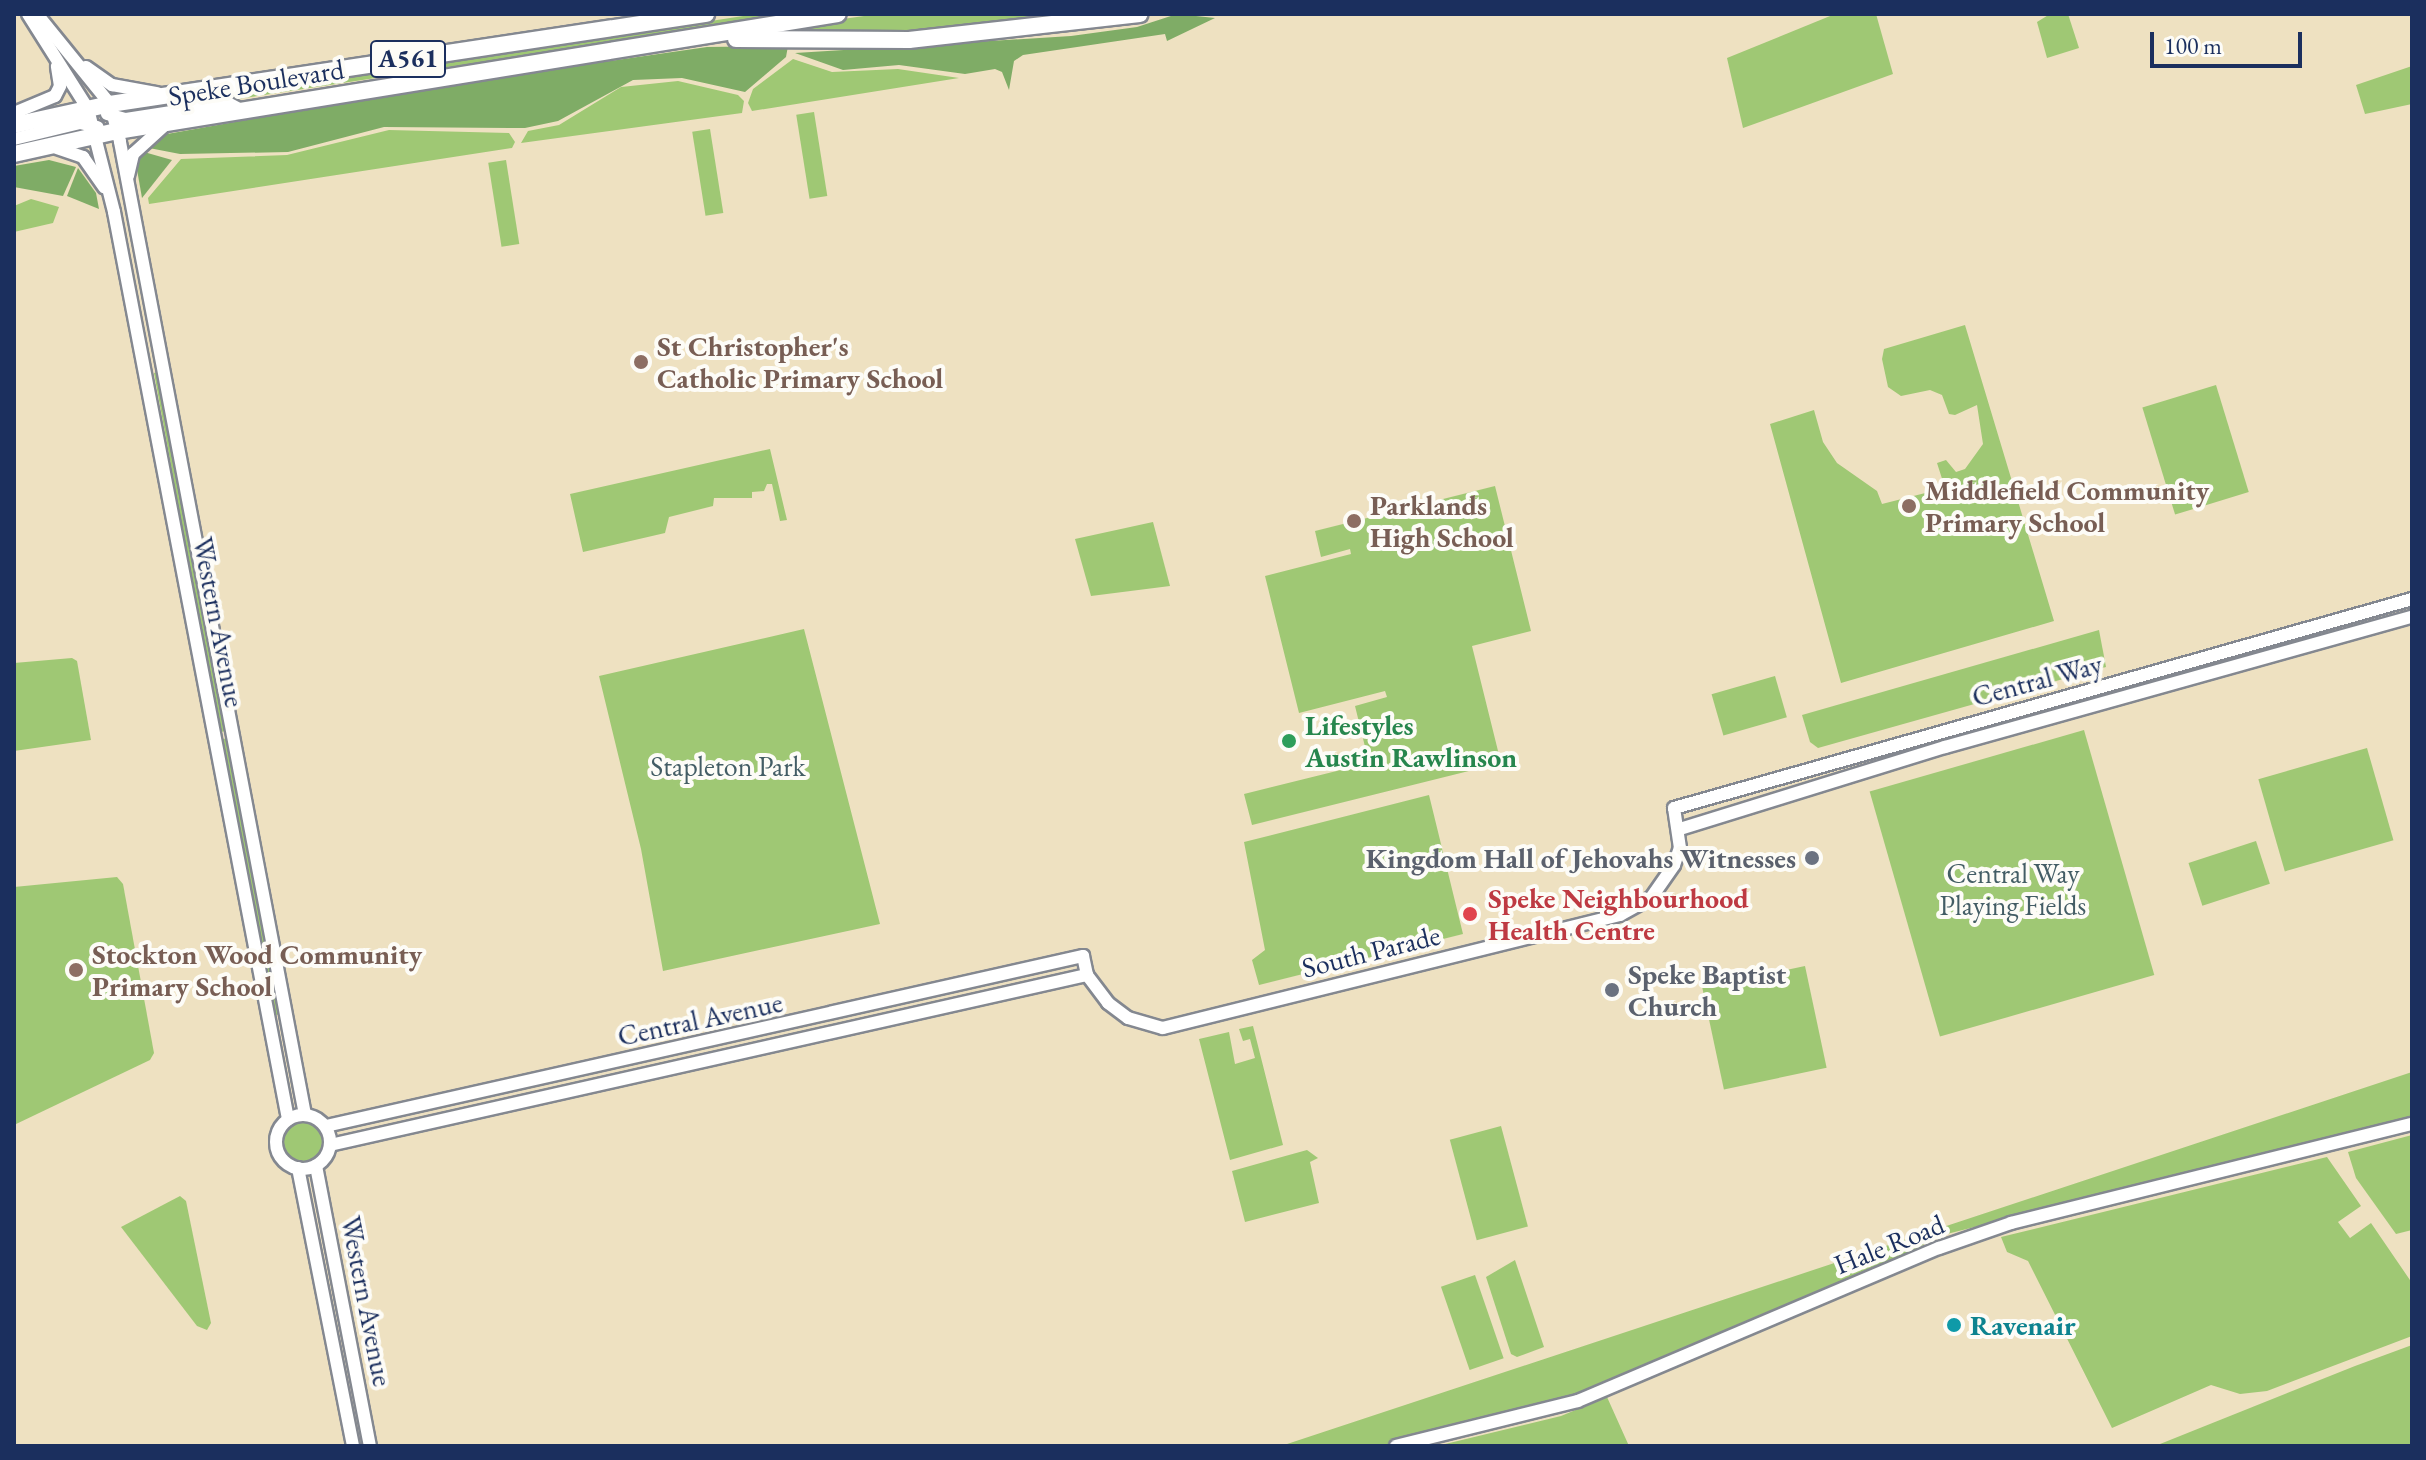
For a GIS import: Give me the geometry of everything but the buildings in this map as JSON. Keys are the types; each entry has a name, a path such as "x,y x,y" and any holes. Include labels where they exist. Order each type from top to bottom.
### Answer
{"highway":[{"path":"631,26 651,14"},
{"name":"Speke Boulevard","path":"14,154 45,147 92,124 174,94 706,14"},
{"name":"Speke Boulevard","path":"14,125 92,124 113,117 169,122 838,14"},
{"path":"696,38 909,40 1140,14"}],"street":[{"name":"Western Avenue","path":"28,14 92,124 111,201 288,1119"},
{"path":"37,14 112,85 174,94"},
{"path":"59,38 113,117"},
{"path":"14,113 55,96 60,75 52,53"},
{"name":"A561","path":"113,117 126,119 228,103 243,111"},
{"name":"Western Avenue","path":"113,117 305,1115"},
{"path":"128,183 133,154 169,122"},
{"name":"A561","path":"14,139 80,123 92,124"},
{"path":"45,147 74,150 83,157 111,201"},
{"name":"Central Way","path":"2412,599 1674,808 1680,829 1930,752 2412,617"},
{"name":"South Parade","path":"1087,975 1108,1003 1128,1018 1163,1028 1181,1026 1620,915 1663,885 1680,848 1680,829"},
{"name":"Central Avenue","path":"326,1126 1083,956 1087,975 330,1145"},
{"path":"305,1115 326,1126 330,1145 316,1166 298,1168 284,1160 276,1146 278,1131 288,1119 305,1115"},
{"name":"Hale Road","path":"1396,1446 1525,1416 1619,1386 1939,1248 2011,1223 2412,1124"},
{"name":"Western Avenue","path":"316,1166 370,1446"},
{"name":"Western Avenue","path":"298,1168 353,1446"}],"green space":[{"path":"756,14 797,14 132,115 129,111"},
{"path":"878,14 1094,14 913,34 752,32"},
{"path":"1177,14 1215,18 1167,41 1165,34 1023,55 1014,61 1009,90 1002,72 995,69 965,74 899,65 843,70 795,53 1071,36 1137,27"},
{"path":"1835,14 1876,14 1893,74 1743,128 1727,58"},
{"path":"2050,14 2068,14 2079,48 2047,58 2037,22"},
{"path":"788,46 786,57 745,92 682,78 633,80 558,121 525,128 384,127 288,152 180,154 149,148 167,134 438,86 707,47"},
{"path":"793,59 832,72 898,69 959,78 752,111 748,103 753,89"},
{"path":"2412,66 2412,104 2365,114 2356,85"},
{"path":"678,81 738,95 744,101 742,113 521,143 528,131 559,125 621,87"},
{"path":"814,112 827,196 810,199 796,115"},
{"path":"710,129 723,213 706,216 692,132"},
{"path":"389,130 509,133 515,142 512,148 149,204 148,198 181,159 287,155"},
{"path":"144,152 172,160 142,198 136,164"},
{"path":"49,160 76,167 63,196 14,187 14,166"},
{"path":"506,160 519,244 502,247 488,163"},
{"path":"78,168 96,193 99,209 67,196"},
{"path":"31,199 59,207 53,223 14,232 14,206"},
{"name":"Middlefield Community Primary School","path":"1965,325 2054,621 1841,683 1770,424 1814,410 1823,442 1837,463 1877,491 1882,504 1945,488 1937,463 1946,460 1956,472 1965,469 1983,444 1977,405 1955,415 1949,414 1942,395 1930,390 1901,396 1888,387 1882,359 1884,349"},
{"path":"158,372 227,731 220,732 154,373"},
{"path":"2216,385 2249,492 2175,515 2142,408"},
{"path":"770,449 787,520 780,521 772,484 767,484 764,491 752,492 752,498 714,498 713,506 669,517 665,533 583,552 570,494"},
{"path":"1495,486 1531,631 1472,646 1501,763 1252,825 1244,794 1369,763 1355,706 1387,697 1385,691 1299,713 1265,576 1351,554 1350,549 1321,557 1315,531"},
{"path":"1153,522 1170,586 1091,596 1075,539"},
{"name":"Stapleton Park","path":"804,629 880,924 663,971 641,849 599,676"},
{"path":"2099,630 2106,667 1818,748 1810,742 1802,715"},
{"path":"72,658 77,661 91,740 14,751 14,663"},
{"path":"1775,676 1787,717 1723,736 1712,694"},
{"name":"Central Way Playing Fields","path":"2084,730 2154,975 1940,1037 1870,791"},
{"path":"228,738 282,1014 276,1015 222,739"},
{"path":"2367,748 2393,840 2285,871 2258,779"},
{"path":"1429,795 1463,934 1259,985 1252,960 1265,950 1244,842"},
{"path":"2256,841 2270,884 2202,906 2188,863"},
{"name":"Stockton Wood Community Primary School","path":"117,877 123,884 154,1053 150,1060 14,1125 14,887"},
{"path":"1805,966 1827,1068 1724,1090 1702,988"},
{"path":"1253,1026 1283,1145 1230,1160 1199,1039 1229,1032 1235,1064 1255,1058 1250,1039 1243,1041 1239,1029"},
{"path":"2412,1072 2412,1116 1931,1238 1911,1255 1570,1398 1381,1446 1281,1446"},
{"path":"302,1122 316,1128 322,1142 316,1156 302,1162 288,1156 282,1142 288,1128"},
{"path":"1501,1126 1528,1226 1477,1240 1450,1140"},
{"path":"2412,1135 2412,1230 2396,1234 2356,1178 2348,1152"},
{"path":"1307,1150 1318,1158 1310,1162 1319,1203 1245,1222 1232,1171"},
{"path":"2327,1157 2361,1206 2338,1222 2350,1238 2371,1223 2412,1283 2412,1336 2267,1391 2240,1394 2211,1385 2112,1428 2028,1261 2007,1252 2001,1237"},
{"path":"180,1196 186,1201 211,1323 207,1330 197,1326 121,1227"},
{"path":"1515,1260 1544,1347 1517,1357 1511,1354 1486,1277"},
{"path":"1475,1275 1504,1358 1470,1370 1441,1287"},
{"path":"2412,1345 2412,1446 2155,1446 2355,1366"},
{"path":"1607,1397 1629,1446 1437,1446 1561,1416"}],"place":[{"name":"St Christopher's Catholic Primary School","path":"641,362"},
{"name":"Middlefield Community Primary School","path":"1909,506"},
{"name":"Parklands High School","path":"1354,521"},
{"name":"Lifestyles Austin Rawlinson","path":"1289,741"},
{"name":"Kingdom Hall of Jehovahs Witnesses","path":"1812,858"},
{"name":"Speke Neighbourhood Health Centre","path":"1470,914"},
{"name":"Stockton Wood Community Primary School","path":"76,970"},
{"name":"Speke Baptist Church","path":"1612,990"},
{"name":"Ravenair","path":"1954,1325"}]}
